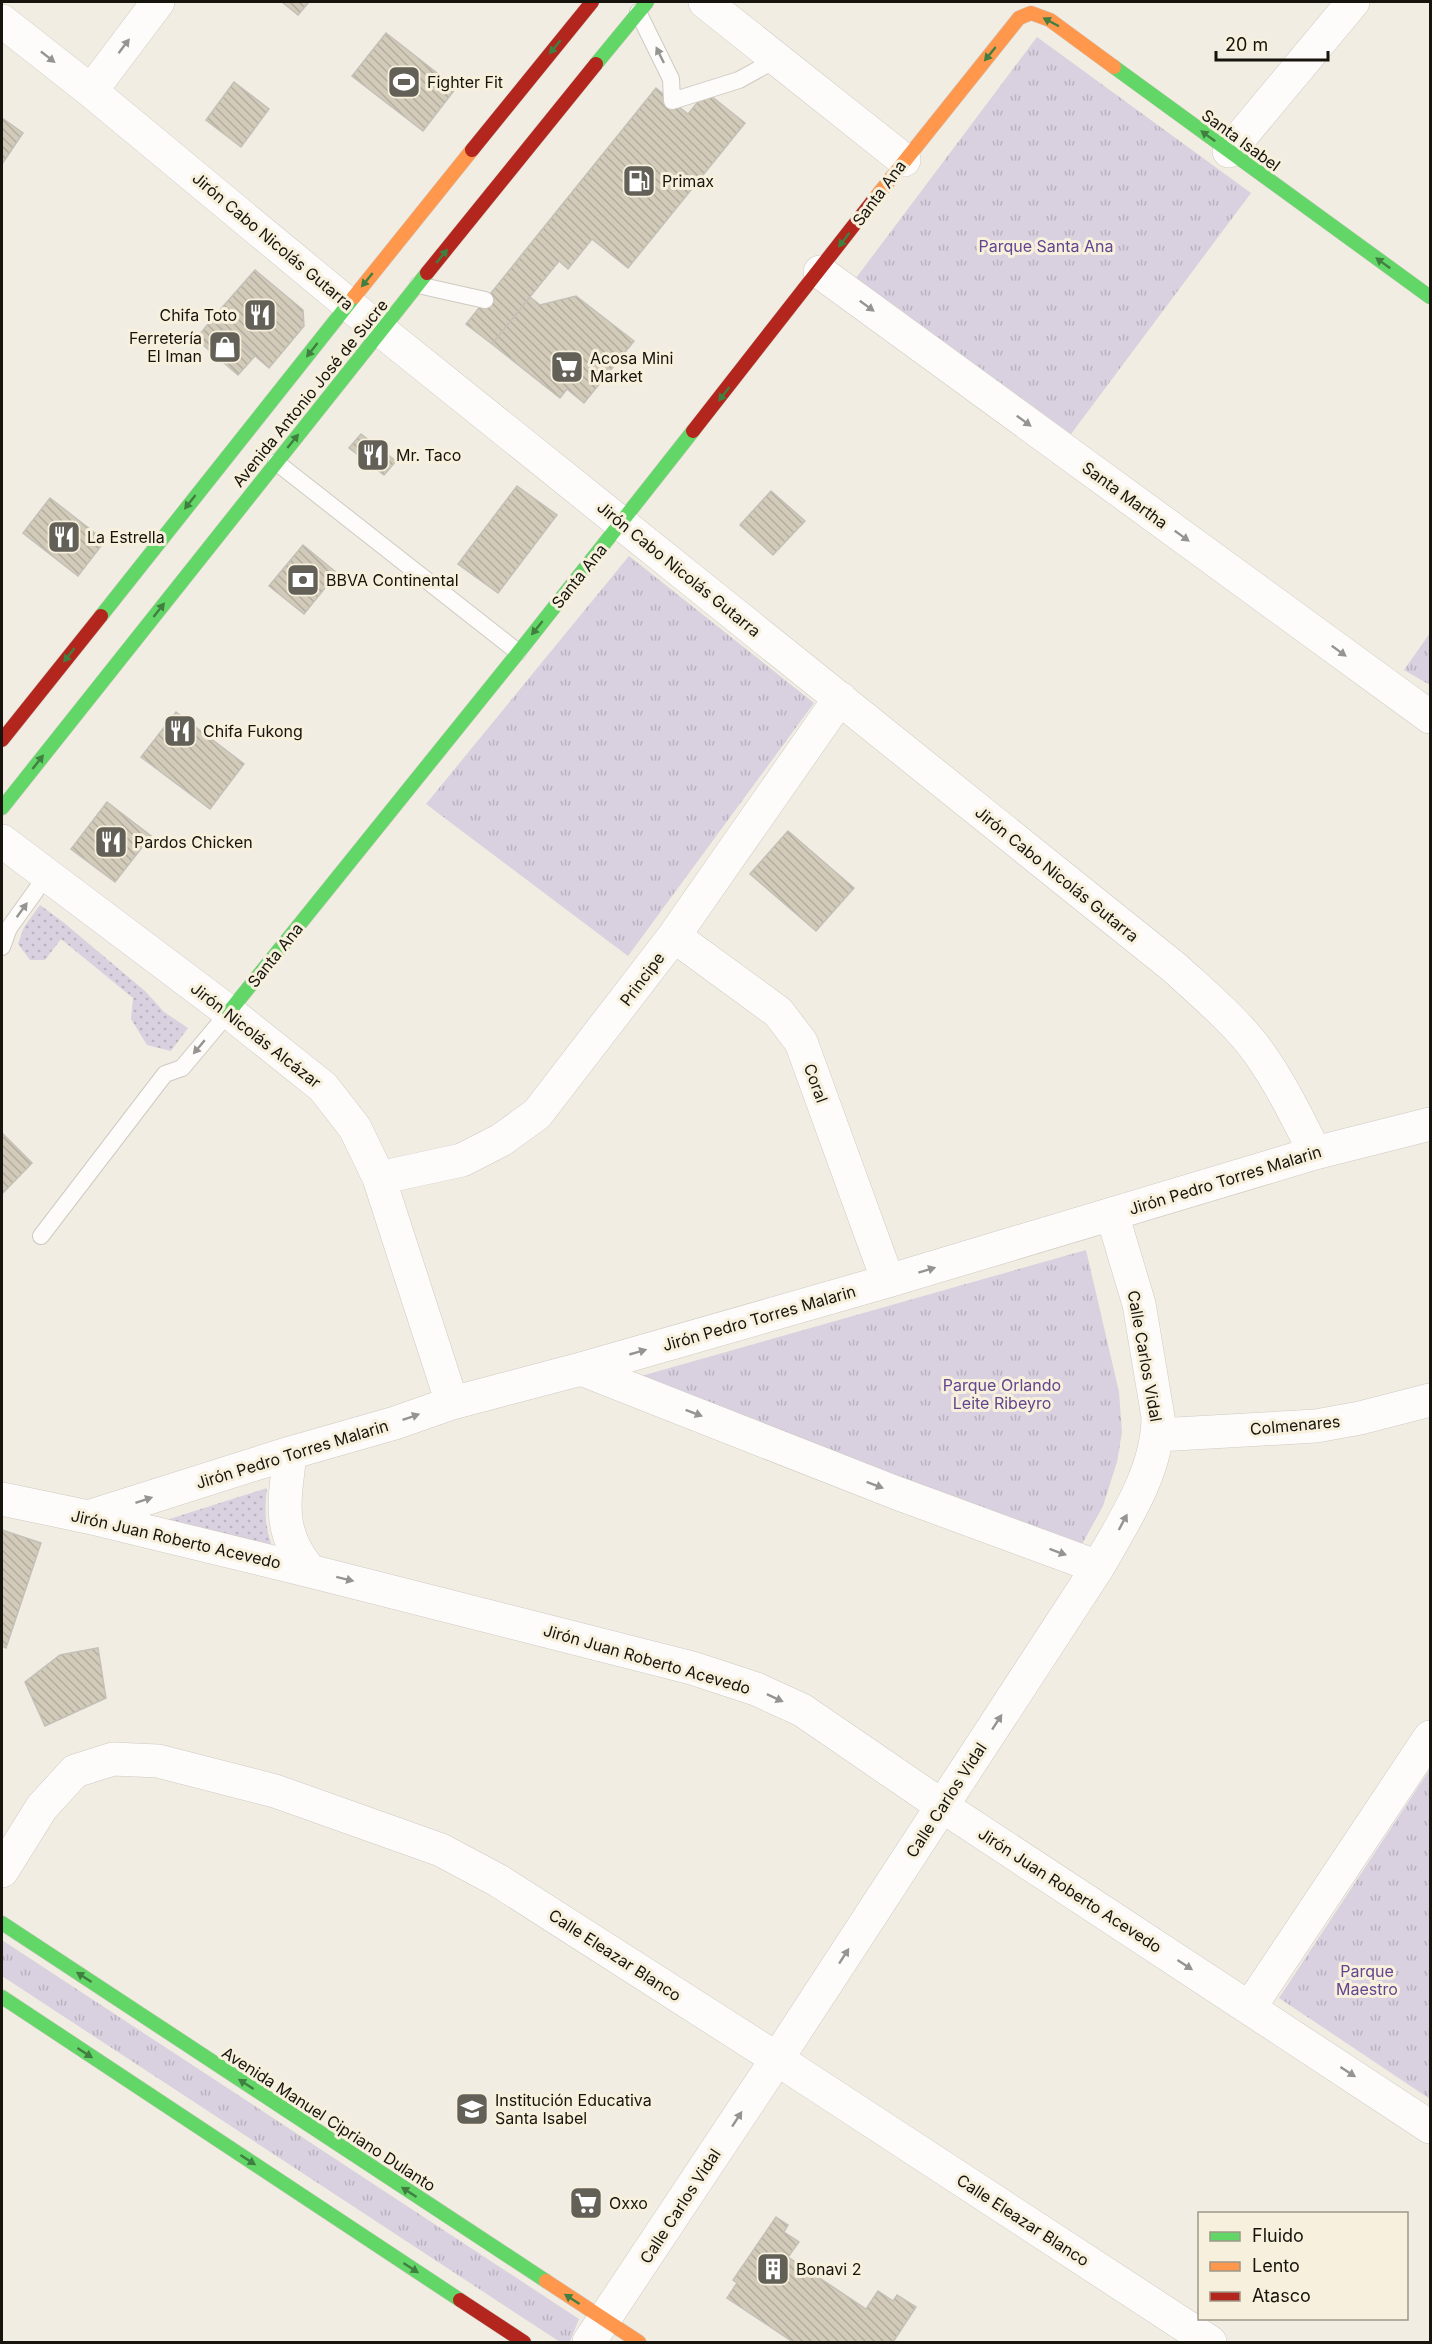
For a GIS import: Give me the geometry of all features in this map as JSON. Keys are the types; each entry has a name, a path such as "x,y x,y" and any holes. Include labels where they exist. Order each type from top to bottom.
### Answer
{"main road":[{"name":"Avenida Antonio José de Sucre","path":"2,740 348,304 507,116 592,2"},
{"name":"Avenida Antonio José de Sucre","path":"2,808 418,285 532,136 643,7"},
{"name":"Santa Isabel","path":"1031,13 1050,20 1431,297"},
{"name":"Santa Ana","path":"229,1012 820,272 904,160 1019,18 1031,13"},
{"name":"Avenida Manuel Cipriano Dulanto","path":"2,1923 597,2331 639,2343"},
{"path":"2,1997 524,2343"}],"street":[{"path":"91,91 158,2"},
{"path":"705,2 904,160"},
{"path":"1229,152 1353,2"},
{"name":"Jirón Cabo Nicolás Gutarra","path":"2,21 91,91 348,304 1174,968 1217,1007 1258,1051 1289,1100 1315,1153"},
{"name":"Santa Martha","path":"820,272 1431,717"},
{"name":"Principe","path":"379,1178 462,1160 501,1140 537,1114 674,936 840,698"},
{"name":"Jirón Nicolás Alcázar","path":"2,841 229,1012 323,1087 355,1128 379,1178 452,1403"},
{"name":"Coral","path":"674,936 778,1012 801,1042 888,1281"},
{"name":"Jirón Pedro Torres Malarin","path":"88,1517 290,1453 395,1423 452,1403 888,1281 1315,1153 1431,1124"},
{"name":"Calle Carlos Vidal","path":"597,2331 1098,1567 1140,1489 1158,1436 1158,1417 1139,1304 1112,1214"},
{"path":"580,1369 894,1492 1098,1567"},
{"name":"Colmenares","path":"1158,1436 1316,1426 1360,1418 1431,1400"},
{"path":"290,1453 285,1503 286,1528 296,1553 310,1570"},
{"name":"Jirón Juan Roberto Acevedo","path":"2,1499 310,1570 692,1668 756,1689 802,1710 942,1806 1431,2127"},
{"path":"1250,2007 1431,1737"},
{"name":"Calle Eleazar Blanco","path":"2,1871 42,1808 75,1770 113,1759 158,1761 275,1791 441,1850 499,1881 777,2059 1210,2343"}],"lane":[{"path":"643,7 671,79 672,100 739,80 777,59"},
{"path":"418,285 485,300"},
{"path":"276,462 518,652"},
{"path":"2,947 9,928 47,875"},
{"name":"Santa Ana","path":"41,1236 165,1074 182,1068 229,1012"}],"green space":[{"name":"Parque Santa Ana","path":"1037,37 1251,193 1071,434 856,278"},
{"path":"629,556 814,703 628,956 426,804"},
{"path":"1430,633 1430,685 1404,670"},
{"path":"40,905 145,991 164,1012 188,1028 171,1051 147,1045 131,1019 133,998 61,939 45,960 30,960 18,944 24,927"},
{"name":"Parque Orlando Leite Ribeyro","path":"1086,1250 1119,1392 1122,1432 1117,1462 1103,1506 1081,1546 627,1380"},
{"path":"267,1488 266,1520 274,1551 157,1523"},
{"name":"Parque Maestro","path":"1430,1769 1430,2099 1279,1998"},
{"path":"2,1940 579,2319 570,2341 560,2342 2,1976"}],"building":[{"path":"282,2 309,2 298,15"},
{"name":"Fighter Fit","path":"386,33 456,88 423,131 352,76"},
{"path":"234,82 269,109 241,147 206,120"},
{"name":"Primax","path":"656,88 688,114 706,92 745,123 628,268 592,239 568,269 559,261 492,344 466,324"},
{"path":"2,118 23,133 2,164"},
{"name":"Chifa Toto","path":"255,270 303,310 304,326 269,368 212,319"},
{"name":"Acosa Mini Market","path":"576,296 634,341 584,403 567,389 560,398 492,344 530,297 540,305"},
{"name":"Ferretería El Iman","path":"212,319 255,356 238,375 196,339"},
{"name":"Mr. Taco","path":"361,434 396,461 384,475 349,448"},
{"path":"517,486 557,515 498,593 458,564"},
{"path":"771,491 805,521 773,555 740,525"},
{"name":"La Estrella","path":"50,498 105,541 78,576 23,533"},
{"name":"BBVA Continental","path":"303,545 337,573 304,614 269,586"},
{"path":"176,712 244,764 210,809 141,757"},
{"name":"Pardos Chicken","path":"107,802 151,836 115,882 71,849"},
{"path":"788,831 854,888 816,931 750,874"},
{"path":"2,1133 32,1163 2,1194"},
{"path":"2,1530 41,1543 6,1648 2,1646"},
{"path":"98,1648 106,1698 45,1726 25,1682 60,1655"},
{"name":"Bonavi 2","path":"776,2217 788,2225 784,2232 799,2242 788,2257 866,2309 878,2291 893,2301 897,2295 916,2307 893,2342 793,2342 727,2298 737,2283 733,2280"}],"traffic: fast":[{"path":"596,64 647,2"},
{"path":"1114,67 1430,297"},
{"path":"2,808 427,273"},
{"path":"101,616 354,297"},
{"path":"229,1012 526,643 693,431"},
{"path":"2,1923 546,2281"},
{"path":"2,1997 460,2300"}],"traffic: slow":[{"path":"872,202 1019,18 1031,13 1050,20 1114,67"},
{"path":"354,297 472,150"},
{"path":"546,2281 639,2342"}],"traffic: jam":[{"path":"472,150 592,2"},
{"path":"427,273 596,64"},
{"path":"693,431 872,202"},
{"path":"2,740 101,616"},
{"path":"460,2300 524,2342"}],"place":[{"name":"Fighter Fit","path":"404,82"},
{"name":"Primax","path":"639,181"},
{"name":"Chifa Toto","path":"260,315"},
{"name":"Ferretería El Iman","path":"225,347"},
{"name":"Acosa Mini Market","path":"567,367"},
{"name":"Mr. Taco","path":"373,455"},
{"name":"La Estrella","path":"64,537"},
{"name":"BBVA Continental","path":"303,580"},
{"name":"Chifa Fukong","path":"180,731"},
{"name":"Pardos Chicken","path":"111,842"},
{"name":"Institución Educativa Santa Isabel","path":"472,2109"},
{"name":"Oxxo","path":"586,2203"},
{"name":"Bonavi 2","path":"773,2269"}]}
